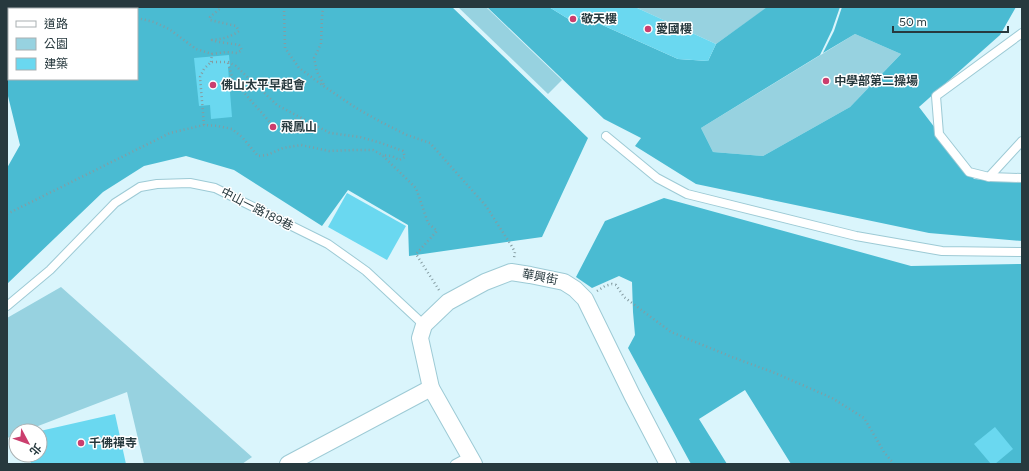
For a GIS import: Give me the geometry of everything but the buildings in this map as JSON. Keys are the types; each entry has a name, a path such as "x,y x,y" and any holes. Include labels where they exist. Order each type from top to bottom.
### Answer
{"street":[{"name":"華興街","path":"424,325 448,302 485,282 511,272 530,274 564,282 575,289 585,299 668,464"},
{"path":"424,325 420,338 431,388 472,460"},
{"path":"288,464 431,388"}],"lane":[{"path":"1022,33 936,96 939,134 969,172 989,177 1022,178"},
{"path":"606,136 657,178 687,194 856,236 942,251 1022,252"},
{"path":"989,177 1022,141"},
{"name":"中山一路189巷","path":"7,306 50,270 115,203 140,187 157,184 190,183 215,188 328,244 366,271 424,325"},
{"path":"454,464 472,460"}],"path":[{"path":"138,18 154,22 169,29 196,49 212,54 226,52 237,53 242,50 239,45 212,40 233,35 239,31 236,26 210,20 210,17 222,7"},
{"path":"284,7 285,48 299,68 325,88 356,108 407,135 430,143 486,206 511,245 515,252 511,272"},
{"path":"323,7 321,44 314,58 317,72 325,88"},
{"path":"211,62 212,54"},
{"path":"204,125 200,77 204,68 211,62 228,62 236,66 277,105 297,116 330,133 360,137 381,142 403,151 405,157 399,160 392,156 382,155"},
{"path":"228,62 234,80 274,127 295,122 297,116"},
{"path":"7,214 170,133 204,125 232,129 258,156 267,155 283,148 301,145 329,151 373,150 382,155 416,188 428,224 437,231 416,254 448,302"},
{"path":"585,299 605,286 612,284 616,285 624,297 671,332 775,373 832,398 864,418 884,452 894,464"}],"green space":[{"path":"458,7 486,7 562,80 548,94"},
{"path":"635,7 768,7 716,44"},
{"name":"中學部第二操場","path":"855,34 901,54 850,107 763,156 713,152 701,128"},
{"path":"61,287 252,457 242,464 144,464 127,392 46,423 8,423 7,438 7,318"}],"shaded area":[{"path":"7,7 452,7 588,138 542,237 409,256 408,225 348,190 322,226 234,170 186,156 144,166 103,192 7,284 7,168 20,145 7,92"},
{"path":"487,7 549,7 575,23 580,15 678,59 708,61 716,44 767,7 840,7 832,30 820,55 701,128 713,152 763,156 850,107 901,54 855,34 823,53 834,31 842,7 1016,7 1000,35 919,107 974,179 1022,183 1022,241 929,233 696,184 635,146 641,138 604,119"},
{"path":"664,198 911,266 1022,264 1022,464 791,464 745,390 699,419 727,464 691,464 628,348 635,335 632,282 619,276 592,288 576,277 605,221"}],"place":[{"name":"敬天樓","path":"573,19"},
{"name":"愛國樓","path":"648,29"},
{"name":"中學部第二操場","path":"826,81"},
{"name":"佛山太平早起會","path":"213,85"},
{"name":"飛鳳山","path":"273,127"},
{"name":"千佛禪寺","path":"81,443"}]}
